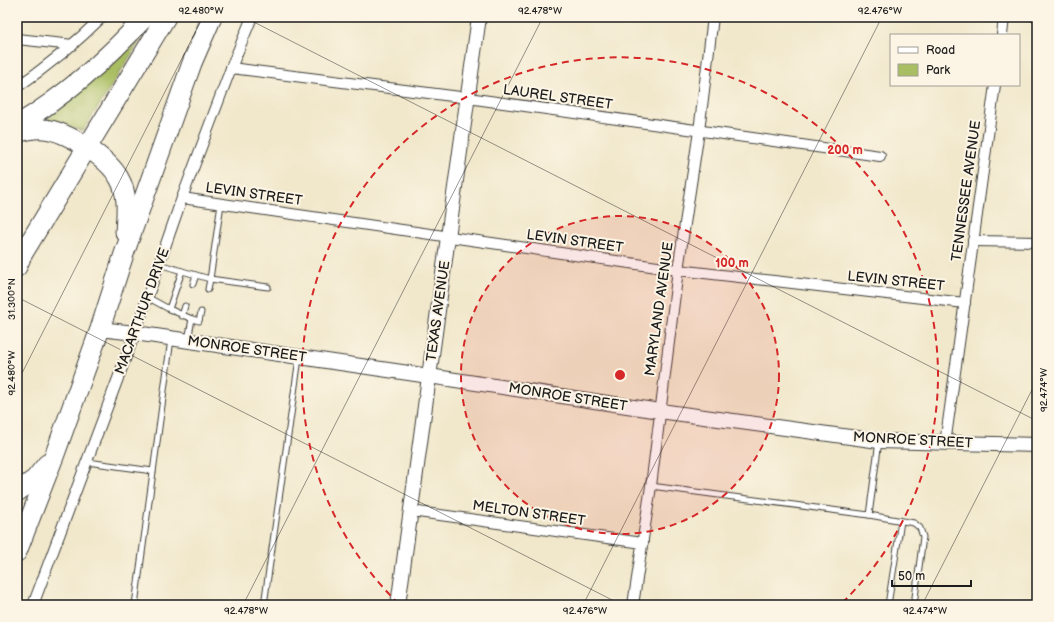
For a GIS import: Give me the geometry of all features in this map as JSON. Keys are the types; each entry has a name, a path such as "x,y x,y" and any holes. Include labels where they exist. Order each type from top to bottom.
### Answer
{"highway":[{"path":"17,125 41,110 76,83 126,37 145,17"},
{"path":"17,267 22,255 166,17"},
{"path":"17,552 55,454 100,329 124,254 192,63 212,17"},
{"path":"17,133 27,130 44,129 60,133 87,147 103,158 113,168 120,179 125,192 127,208 124,254"},
{"path":"17,492 35,479 55,454"}],"main road":[{"name":"TEXAS AVENUE","path":"398,605 479,17"},
{"name":"MONROE STREET","path":"100,329 171,338 660,411 879,441 945,444 1037,445"}],"street":[{"path":"17,87 73,45 102,17"},
{"name":"MACARTHUR DRIVE","path":"33,605 135,333 182,198 252,17"},
{"name":"MARYLAND AVENUE","path":"633,605 651,486 678,270 699,131 713,17"},
{"path":"1002,34 1004,17"},
{"path":"17,39 73,45"},
{"name":"LAUREL STREET","path":"231,68 468,98 880,156"},
{"name":"TENNESSEE AVENUE","path":"945,444 995,86"},
{"name":"LEVIN STREET","path":"182,198 678,270 965,303"},
{"path":"973,241 1037,242"},
{"name":"MELTON STREET","path":"411,511 643,543"}],"lane":[{"path":"208,289 221,204"},
{"path":"159,264 210,279 268,287"},
{"path":"169,309 182,271"},
{"path":"193,284 196,275"},
{"path":"147,297 182,316 199,321 201,312"},
{"path":"182,316 185,306"},
{"path":"188,341 192,319"},
{"path":"135,605 171,338"},
{"path":"264,605 299,357"},
{"path":"869,515 879,441"},
{"path":"87,462 153,471"},
{"path":"651,486 869,515 914,523 920,528 923,537 914,605"},
{"path":"888,605 900,521"}],"green space":[{"path":"141,39 83,131 62,124 45,121"}]}
